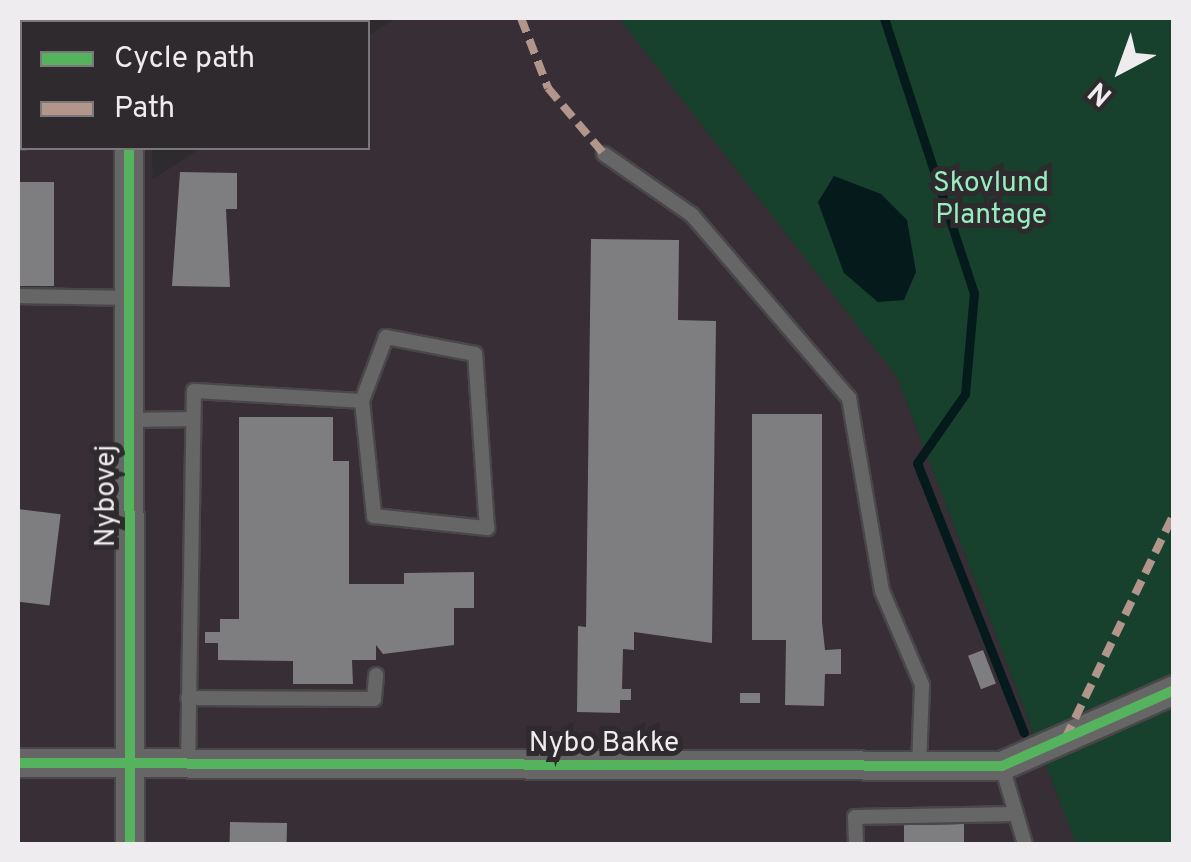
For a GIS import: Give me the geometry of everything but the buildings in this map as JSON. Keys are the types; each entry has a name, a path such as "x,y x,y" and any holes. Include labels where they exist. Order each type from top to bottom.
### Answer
{"street":[{"name":"Nybovej","path":"129,150 130,844"},
{"name":"Nybo Bakke","path":"18,763 130,768 1002,766 1174,690"}],"lane":[{"path":"604,154 692,215 848,398 882,591 922,685 918,766"},
{"path":"18,296 129,298"},
{"path":"386,338 474,354 488,528 374,516 362,401 386,338"},
{"path":"188,768 194,391 362,401"},
{"path":"129,420 193,419"},
{"path":"188,698 374,699 376,675"},
{"path":"1002,766 1026,844"},
{"path":"856,844 855,817 1016,814"}],"shaded area":[{"path":"18,18 260,18 20,20 20,150 152,150 153,179 198,150 370,150 370,35 396,18 619,18 897,377 1076,844 18,844"}],"green space":[{"name":"Skovlund Plantage","path":"619,18 1173,18 1173,844 1076,844 897,377"}],"water":[{"path":"834,176 881,194 907,220 916,272 904,300 878,302 844,273 818,202"}],"waterway":[{"path":"884,18 974,293 965,394 917,463 1024,733"}],"marked path":[{"path":"521,18 548,88 604,154"},
{"path":"1065,739 1174,514"}],"cycle path":[{"path":"129,150 130,844"},
{"path":"18,763 1002,766 1174,690"}]}
